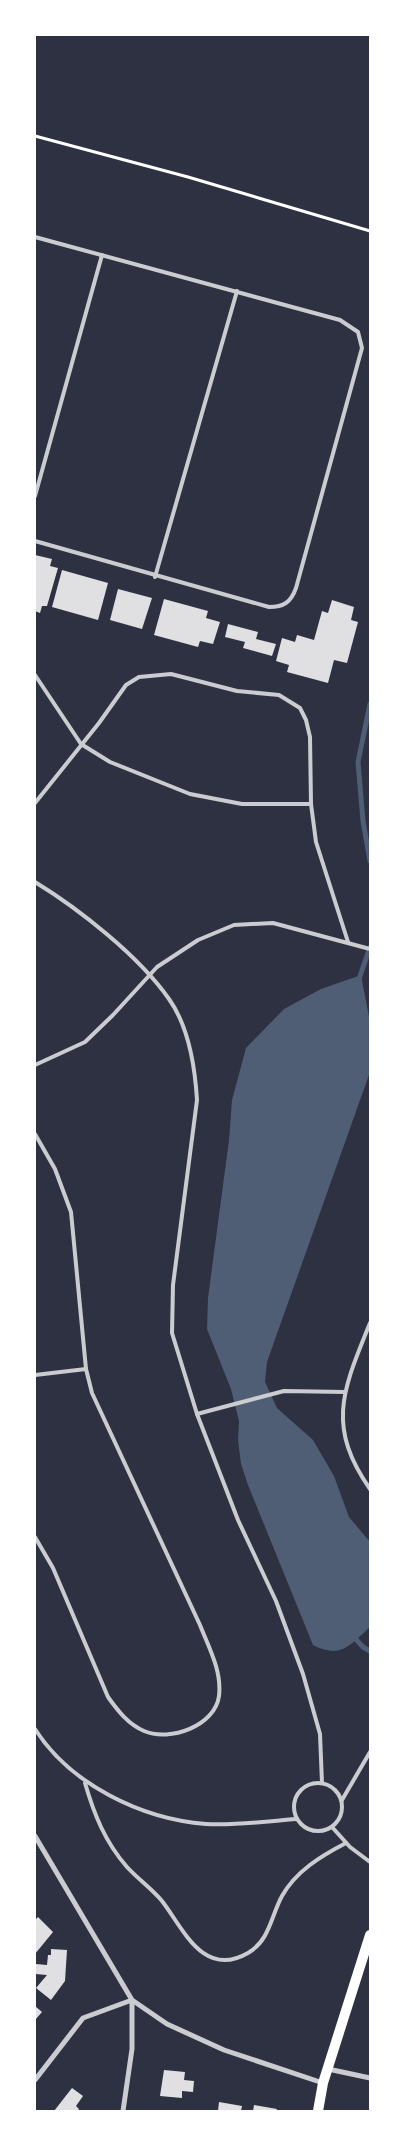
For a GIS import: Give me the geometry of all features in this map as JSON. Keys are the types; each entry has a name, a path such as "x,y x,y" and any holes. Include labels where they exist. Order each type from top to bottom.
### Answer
{"main road":[{"path":"318,2111 327,2069 370,1935"}],"street":[{"path":"35,1836 132,2000 167,2024 224,2050 323,2083"},
{"path":"35,2080 83,2018 132,2000"},
{"path":"123,2111 132,2049 132,2000"},
{"path":"327,2069 370,2078"}],"lane":[{"path":"35,237 340,320 358,332 362,348 296,588 287,603 280,607 270,607 154,577 35,541"},
{"path":"35,496 102,256"},
{"path":"154,577 237,291"},
{"path":"35,803 126,685 139,677 171,674 237,692 279,695 300,708 306,720 310,737 311,804 316,842 348,942"},
{"path":"35,675 81,744 110,762 190,794 242,804 311,804"},
{"path":"35,882 64,900 103,931 170,999 180,1021 195,1072 197,1100 171,1309 172,1333 197,1414 238,1520 276,1601 303,1674 320,1734 322,1783"},
{"path":"35,1065 84,1042 157,967 198,940 234,925 273,923 370,948"},
{"path":"35,1134 55,1169 71,1212 86,1369 92,1393 215,1663 219,1680 219,1697 208,1717 188,1729 160,1735 145,1732 133,1725 118,1711 108,1697 53,1568 35,1538"},
{"path":"370,1323 342,1403 344,1431 351,1454 370,1489"},
{"path":"35,1375 86,1369"},
{"path":"197,1414 284,1391 345,1392"},
{"path":"35,1729 41,1738 85,1783 124,1803 169,1818 207,1824 297,1819"},
{"path":"342,1800 334,1789 322,1783 307,1786 296,1797 294,1804 297,1819 307,1828 317,1831 332,1827 341,1815 342,1800 370,1752"},
{"path":"85,1783 98,1823 116,1854 161,1900 195,1948 207,1955 220,1959 236,1958 258,1945 267,1934 282,1896 292,1882 309,1865 346,1843"},
{"path":"332,1827 346,1843 370,1862"}],"path":[{"path":"35,136 188,177 370,231"}],"water":[{"path":"361,975 370,1022 370,1072 267,1362 265,1382 277,1408 313,1440 334,1476 349,1517 370,1542 370,1627 350,1645 331,1651 313,1645 248,1485 241,1464 238,1440 239,1421 231,1389 207,1329 208,1298 229,1140 232,1100 246,1048 284,1009 321,989"}],"building":[{"path":"35,555 52,559 50,566 58,568 47,606 42,606 40,613 35,611"},
{"path":"62,570 108,583 98,620 52,607"},
{"path":"118,589 152,598 142,629 110,620"},
{"path":"164,599 208,611 206,618 220,622 213,644 200,641 198,647 154,635"},
{"path":"332,600 354,607 351,620 358,622 347,663 334,660 328,683 287,672 289,665 276,661 282,638 295,642 297,635 314,640 322,611 328,613"},
{"path":"228,624 258,632 256,639 276,644 272,656 243,648 245,642 225,637"},
{"path":"38,1917 53,1932 35,1954 35,1920"},
{"path":"51,1949 67,1950 65,1981 51,2000 36,1988 47,1975 35,1974 36,1964 47,1965"},
{"path":"35,2006 42,2012 35,2020"},
{"path":"164,2070 185,2072 184,2080 194,2081 193,2092 182,2091 182,2098 160,2096"},
{"path":"72,2088 83,2096 76,2106 79,2109 78,2111 54,2111"},
{"path":"219,2102 242,2106 241,2111 218,2111"},
{"path":"254,2105 277,2109 276,2111 253,2111"}],"waterway":[{"path":"370,704 358,762 363,821 370,861"},
{"path":"359,979 370,947"},
{"path":"352,1635 363,1647 370,1651"}]}
